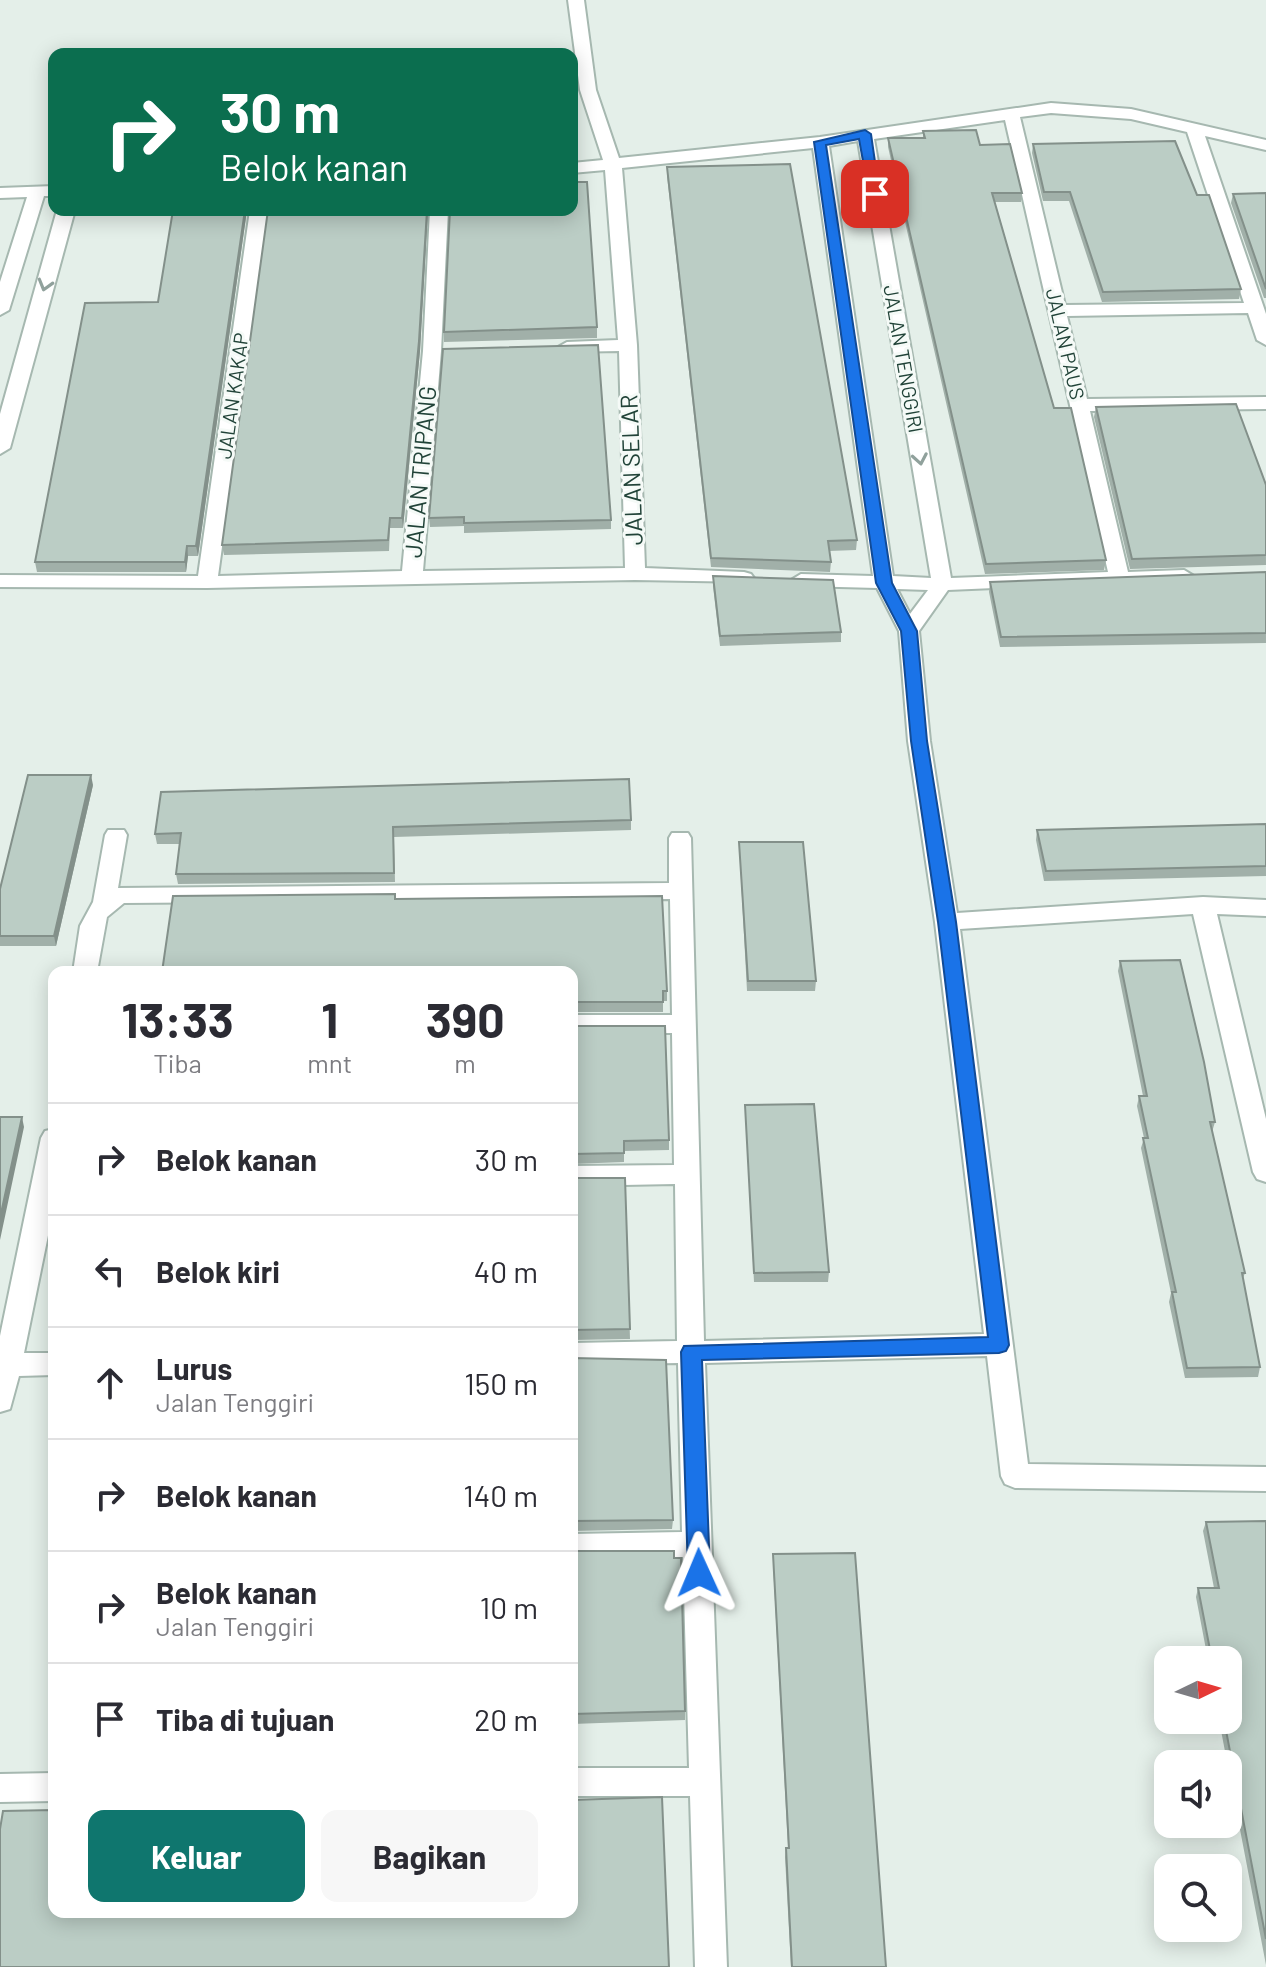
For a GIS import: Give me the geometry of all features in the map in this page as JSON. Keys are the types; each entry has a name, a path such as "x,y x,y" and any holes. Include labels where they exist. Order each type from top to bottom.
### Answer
{"street":[{"name":"JALAN SELAR","path":"576,0 588,90 613,164 628,345 635,574 942,584 1207,575"},
{"path":"578,167 820,142 1011,112 1086,108 1193,126 1266,145"},
{"name":"JALAN PAUS","path":"1011,112 1119,577"},
{"path":"1193,126 1266,340"},
{"name":"JALAN TENGGIRI","path":"865,134 942,584"},
{"path":"820,142 884,583 909,631 919,741 947,922 1015,1476 1266,1479"},
{"path":"0,193 45,192 0,310"},
{"path":"0,448 64,216"},
{"name":"JALAN KAKAP","path":"207,582 258,216"},
{"name":"JALAN TRIPANG","path":"0,581 207,582 412,577 440,351 439,216"},
{"path":"1057,311 1255,308"},
{"path":"553,347 628,345"},
{"path":"1079,405 1266,403"},
{"path":"412,577 635,574"},
{"path":"909,631 942,584"},
{"path":"86,966 96,910 104,901 116,835"},
{"path":"680,838 691,1352 711,1967"},
{"path":"104,901 131,895 680,891"},
{"path":"947,922 1203,905 1266,908"},
{"path":"1203,905 1266,1172"},
{"path":"578,1024 686,1024"},
{"path":"578,1176 688,1174"},
{"path":"0,1401 4,1365 48,1190"},
{"path":"578,1354 999,1345"},
{"path":"4,1365 48,1364"},
{"path":"578,1546 698,1544"},
{"path":"578,1782 703,1782"},
{"path":"0,1788 48,1787"}],"building":[{"path":"976,130 980,145 1010,144 1022,193 992,193 1054,408 1071,408 1106,560 986,564 888,138 925,138 923,131"},
{"path":"1175,141 1197,195 1209,195 1241,289 1103,292 1070,192 1044,192 1033,144"},
{"path":"790,164 857,540 828,541 831,562 711,558 667,167"},
{"path":"578,182 587,182 597,327 444,332 450,216 578,216"},
{"path":"1266,193 1266,289 1233,194"},
{"path":"172,216 244,216 196,546 187,546 185,562 35,562 85,303 158,302"},
{"path":"267,216 427,216 419,341 402,518 390,518 388,540 222,545"},
{"path":"598,345 611,520 464,523 464,517 429,518 443,349"},
{"path":"1236,404 1266,485 1266,555 1132,559 1096,407"},
{"path":"1266,572 1266,633 1001,637 990,582"},
{"path":"713,576 833,580 841,632 720,636"},
{"path":"28,775 91,775 54,936 0,936 0,889"},
{"path":"629,779 631,820 393,827 394,873 176,874 181,833 155,834 161,792"},
{"path":"1266,824 1266,866 1046,871 1037,830"},
{"path":"739,842 803,842 816,981 748,981"},
{"path":"395,894 395,899 662,896 667,991 663,991 663,1002 578,1002 578,966 163,966 173,896"},
{"path":"1180,960 1204,1062 1215,1122 1210,1122 1245,1273 1242,1273 1260,1367 1187,1368 1172,1292 1176,1292 1143,1138 1148,1138 1139,1096 1147,1096 1120,961"},
{"path":"578,1026 665,1026 669,1140 624,1141 624,1153 578,1154"},
{"path":"814,1104 829,1272 754,1273 745,1105"},
{"path":"0,1117 22,1117 0,1218"},
{"path":"578,1178 625,1178 630,1329 578,1330"},
{"path":"578,1358 666,1360 673,1520 578,1521"},
{"path":"1266,1521 1266,1939 1242,1814 1242,1750 1230,1750 1227,1734 1242,1734 1242,1646 1209,1646 1198,1588 1219,1588 1206,1522"},
{"path":"578,1551 674,1551 674,1558 681,1558 685,1711 578,1714"},
{"path":"855,1553 886,1967 792,1967 786,1848 789,1848 773,1554"},
{"path":"662,1797 669,1967 0,1967 0,1829 3,1811 48,1810 48,1918 578,1918 578,1800"}],"route":[{"path":"699,1573 691,1352 999,1345 947,922 919,741 909,631 884,583 820,142 865,134 875,194"}]}
